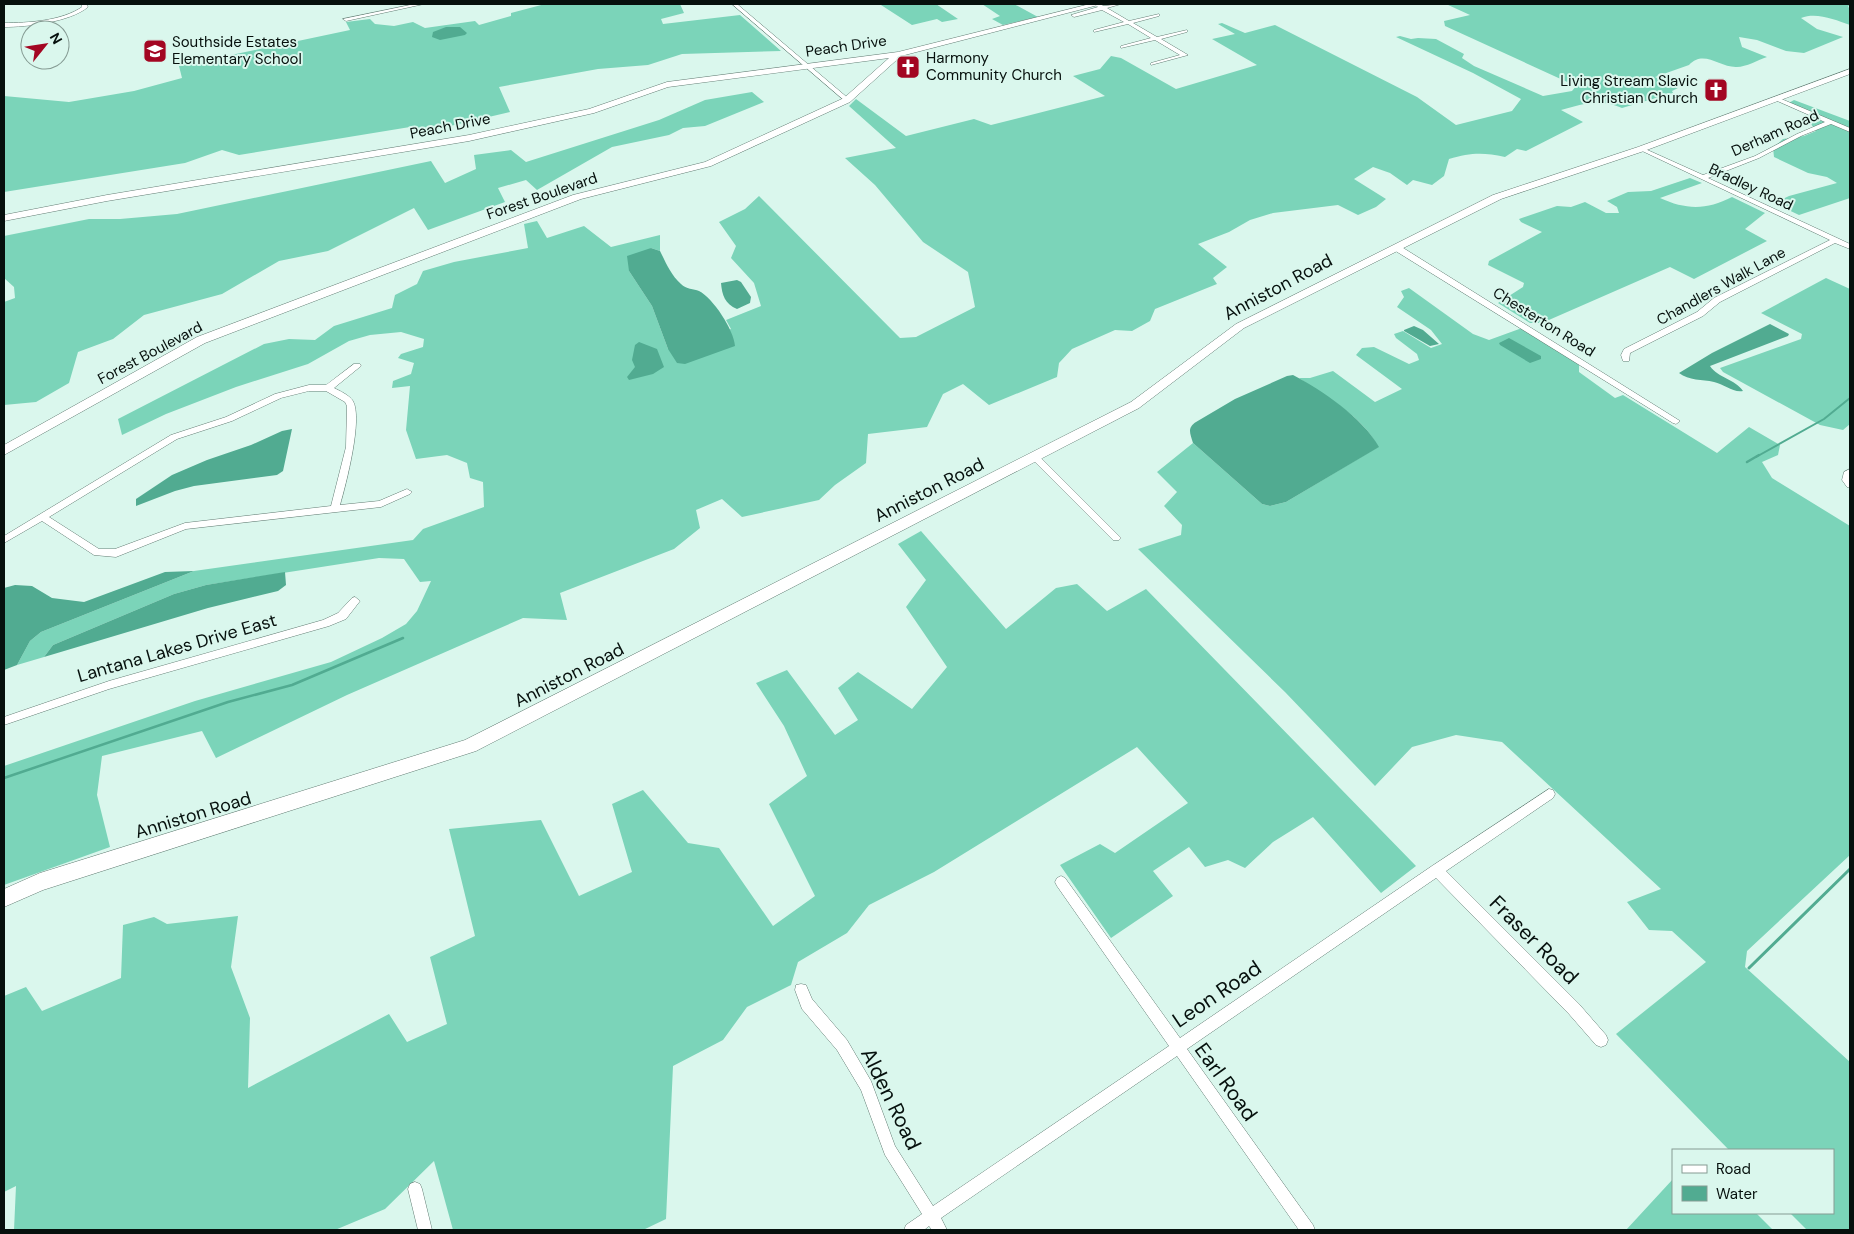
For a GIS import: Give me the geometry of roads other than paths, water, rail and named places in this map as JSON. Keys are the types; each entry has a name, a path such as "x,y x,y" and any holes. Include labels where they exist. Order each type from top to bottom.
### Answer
{"street":[{"path":"4,25 41,20 77,12 85,7 84,4"},
{"path":"346,19 421,4"},
{"path":"734,4 847,100"},
{"path":"1074,15 1099,5 1119,4"},
{"path":"1099,5 1185,55 1153,64"},
{"name":"Forest Boulevard","path":"4,451 201,340 577,197 708,164 847,100 898,54 1099,5"},
{"path":"1096,31 1157,15"},
{"path":"1123,47 1184,31"},
{"name":"Peach Drive","path":"4,218 107,198 478,136 591,111 667,85 737,74 808,67 898,54"},
{"name":"Anniston Road","path":"4,898 37,883 470,746 1135,405 1240,326 1509,192 1641,149 1850,71"},
{"path":"1776,99 1850,130"},
{"name":"Derham Road","path":"1702,178 1757,157 1799,135 1830,122"},
{"name":"Bradley Road","path":"1641,149 1850,247"},
{"name":"Chandlers Walk Lane","path":"1626,358 1627,351 1700,314 1717,300 1835,240"},
{"name":"Chesterton Road","path":"1397,248 1676,421"},
{"path":"328,388 357,366"},
{"path":"4,540 174,437 229,419 291,391 309,388 328,388 342,395 351,406 350,447 334,509"},
{"path":"1035,457 1116,538"},
{"path":"43,517 97,554 116,552 186,526 381,504 407,492"},
{"name":"Lantana Lakes Drive East","path":"4,721 110,685 325,623 342,616 355,601"},
{"name":"Leon Road","path":"911,1230 1548,794"},
{"name":"Fraser Road","path":"1436,870 1574,1009 1601,1040"},
{"name":"Earl Road","path":"1061,882 1308,1230"},
{"name":"Alden Road","path":"801,990 807,1004 842,1045 866,1086 890,1150 940,1230"},
{"path":"416,1189 425,1230"}],"water":[{"path":"446,27 460,27 467,33 440,40 432,37 433,32"},
{"path":"651,248 660,251 672,273 683,286 699,291 716,307 727,323 735,346 685,364 677,363 668,349 652,306 629,271 627,256"},
{"path":"737,280 741,282 751,297 750,303 737,309 725,299 721,283"},
{"path":"1770,324 1789,334 1788,336 1710,366 1743,391 1736,391 1714,382 1691,379 1679,373 1712,353"},
{"path":"1414,326 1423,330 1439,344 1430,346 1404,331"},
{"path":"1509,338 1541,356 1541,359 1530,363 1500,345 1499,343"},
{"path":"639,342 657,349 664,367 653,374 629,380 627,377 635,367 632,360 635,345"},
{"path":"1293,375 1316,388 1352,415 1372,436 1379,447 1286,502 1270,506 1262,504 1193,443 1190,429 1196,422 1235,399"},
{"path":"292,429 283,471 277,475 194,486 136,506 136,499 172,475 282,431"},
{"path":"194,571 41,632 30,641 17,665 4,670 4,588 15,585 32,586 52,598 84,602 165,572"},
{"path":"285,572 286,585 278,591 208,608 44,657 53,645 174,594 206,585"}],"waterway":[{"path":"1756,457 1824,419 1850,398"},
{"path":"1747,462 1759,455"},
{"path":"4,778 228,702 292,685 403,638"},
{"path":"1749,968 1850,869"}],"place":[{"name":"Southside Estates Elementary School","path":"155,51"},
{"name":"Harmony Community Church","path":"908,67"},
{"name":"Living Stream Slavic Christian Church","path":"1716,90"}]}
